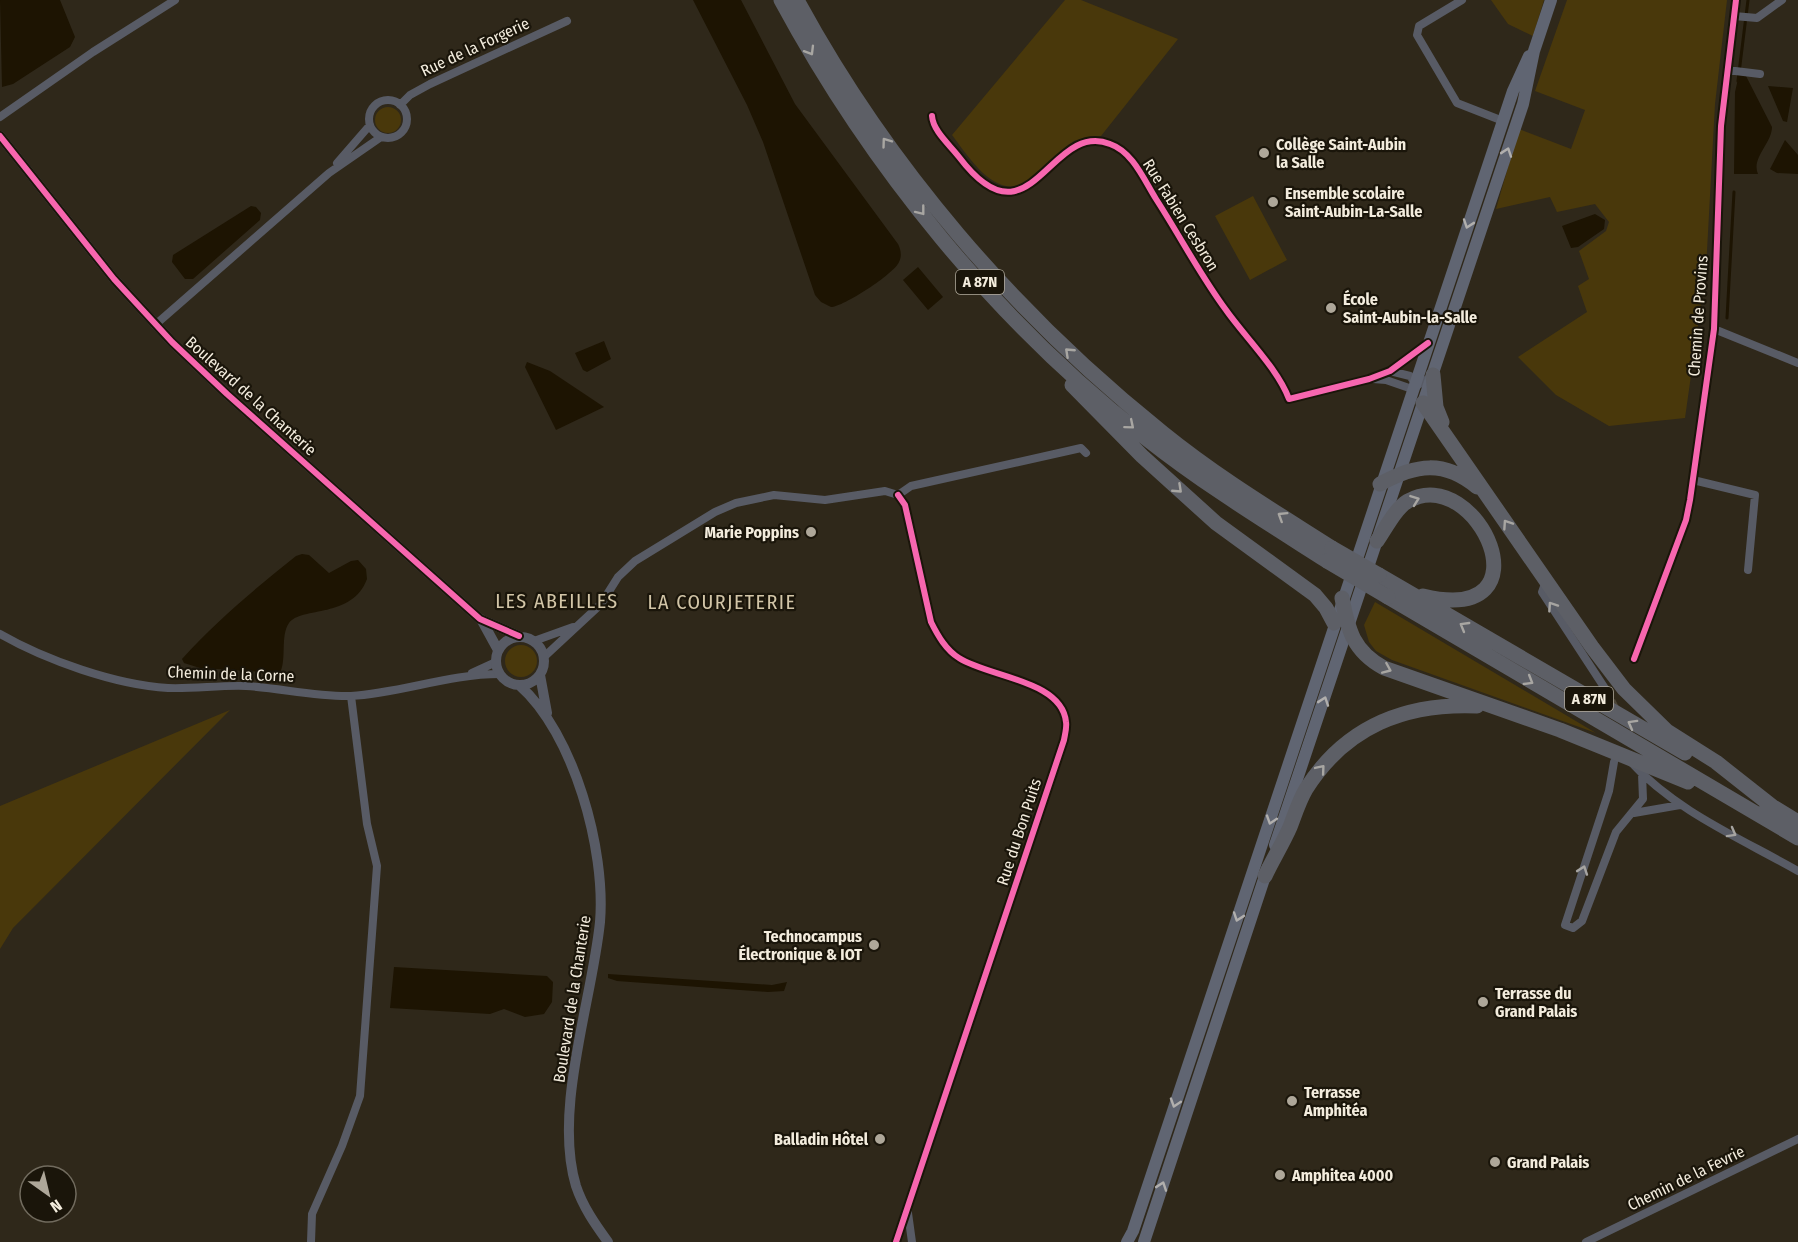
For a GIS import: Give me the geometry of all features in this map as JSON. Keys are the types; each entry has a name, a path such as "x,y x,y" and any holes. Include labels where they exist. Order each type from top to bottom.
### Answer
{"highway":[{"name":"A 87N","path":"781,0 834,92 878,156 983,286 1051,356 1146,439 1242,507 1396,591 1798,822"},
{"name":"A 87N","path":"796,0 845,84 890,148 989,270 1064,347 1164,434 1330,554"},
{"path":"1051,356 1077,392 1172,484 1216,523 1315,595 1334,622"},
{"path":"1433,375 1438,415 1456,449"},
{"path":"1423,403 1434,423 1456,449 1610,672 1667,731 1716,762 1773,807"},
{"path":"1380,484 1400,473 1420,468 1448,470 1467,478 1487,494"},
{"path":"1377,541 1401,507 1420,497 1434,495 1447,499 1470,514 1482,529 1494,555 1495,566 1486,589 1476,597 1453,602 1396,591"},
{"name":"A 87N","path":"1396,591 1798,838"},
{"path":"1342,598 1356,646 1368,659 1384,668 1494,707 1620,759 1722,793"},
{"path":"1265,876 1300,801 1315,776 1359,734 1393,716 1436,705 1494,707"}],"main road":[{"path":"1127,1242 1133,1231 1516,81 1537,40 1551,0"},
{"path":"1144,1242 1526,95 1537,40"}],"street":[{"path":"0,117 93,52 175,0"},
{"path":"1462,0 1419,26 1417,35 1457,103 1503,121"},
{"name":"Chemin de Provins","path":"1634,660 1686,520 1693,480 1714,329 1718,178 1739,16 1736,0"},
{"path":"1739,16 1757,18 1782,0"},
{"name":"Rue de la Forgerie","path":"400,105 410,95 430,84 567,21"},
{"path":"1731,70 1755,74"},
{"path":"155,325 329,173 381,137 395,136 405,126 406,114 400,105 387,100 378,103 369,117 370,125 381,137"},
{"name":"Rue Fabien Cesbron","path":"932,116 935,128 975,178 988,187 1004,190 1018,189 1031,184 1069,150 1082,143 1098,141 1120,148 1142,177 1215,296 1289,399 1369,379"},
{"path":"329,173 370,125"},
{"name":"Boulevard de la Chanterie","path":"0,136 114,279 155,325 227,394 480,619 519,636"},
{"path":"1714,329 1798,363"},
{"path":"1369,379 1390,371 1428,343"},
{"path":"1390,371 1403,373 1415,386 1423,403"},
{"path":"1369,379 1415,386 1433,375"},
{"path":"545,656 534,641 519,636 503,643 497,656 500,674 505,680 527,685 540,675 545,656 601,604 618,577 635,561 715,512 736,503 774,495 825,500 885,491 898,495 911,486 1042,455 1081,448 1086,453"},
{"path":"1693,480 1755,495 1748,570"},
{"name":"Rue du Bon Puits","path":"896,1242 1064,740 1066,721 1060,707 1050,695 1037,687 958,658 938,636 931,622 924,595 905,505 898,495"},
{"path":"1546,581 1542,592 1606,690"},
{"name":"Boulevard de la Chanterie","path":"480,619 497,656"},
{"path":"534,641 577,626"},
{"name":"Chemin de la Corne","path":"0,634 30,651 53,660 126,680 167,688 244,686 351,696 469,674 500,674"},
{"name":"Chemin de la Corne","path":"469,674 497,656"},
{"name":"Boulevard de la Chanterie","path":"540,675 542,699 550,725 586,804 600,864 602,900 598,941 572,1087 567,1131 576,1186 585,1208 608,1242"},
{"name":"Boulevard de la Chanterie","path":"519,685 531,696 550,725"},
{"path":"311,1242 312,1214 342,1146 360,1096 363,1061 377,866 367,824 351,696"},
{"path":"1642,774 1644,795 1633,813 1616,832 1582,921 1573,928 1565,926 1620,759 1642,774 1681,805 1798,871"},
{"path":"1633,813 1681,805"},
{"name":"Chemin de la Fevrie","path":"1586,1242 1798,1139"},
{"path":"908,1211 912,1242"}],"shaded area":[{"path":"0,0 60,0 75,37 70,47 13,84 2,87"},
{"path":"693,0 741,0 795,104 898,244 901,258 895,267 878,282 846,302 831,307 821,302 815,295 763,142 747,105"},
{"path":"1065,0 1081,0 1178,39 1101,136 1074,141 1036,177 1023,185 1010,187 987,177 952,135"},
{"path":"1491,0 1544,0 1533,36 1508,24"},
{"path":"1567,0 1727,0 1715,104 1706,269 1685,418 1609,426 1556,395 1518,357 1587,312 1578,286 1589,279 1579,251 1606,231 1609,222 1595,204 1557,212 1550,197 1496,209 1519,129 1571,149 1585,110 1535,91"},
{"path":"1739,75 1746,76 1772,127 1769,139 1757,162 1758,174 1734,174 1735,92"},
{"path":"1768,86 1793,88 1787,122 1783,121"},
{"path":"388,107 397,111 401,120 397,129 388,133 379,129 375,120 379,111"},
{"path":"1785,140 1798,155 1798,174 1777,173 1770,169"},
{"path":"1253,196 1287,260 1250,280 1215,216"},
{"path":"251,206 256,207 261,213 260,220 193,279 185,279 172,262 173,255"},
{"path":"1595,214 1605,220 1604,229 1578,247 1571,248 1562,226"},
{"path":"918,267 943,297 928,310 903,280"},
{"path":"604,341 611,359 587,372 583,370 575,353"},
{"path":"527,362 550,371 604,407 556,430 525,367"},
{"path":"302,554 309,555 329,573 351,561 358,560 366,569 367,579 360,592 350,600 327,610 295,618 289,623 286,628 280,673 200,668 184,663 182,659 223,618 281,568"},
{"path":"1375,602 1596,733 1392,660 1376,651 1369,642 1364,625"},
{"path":"521,645 533,649 537,661 533,673 521,677 509,673 505,661 509,649"},
{"path":"230,710 13,928 0,949 0,806"},
{"path":"394,967 547,976 553,982 552,1002 544,1014 525,1017 504,1009 490,1014 390,1008"},
{"path":"608,974 772,985 787,982 784,991 768,992 617,981 608,978"}],"waterway":[{"path":"1738,81 1748,0"},
{"path":"1727,318 1734,192"}],"tunnel":[{"path":"1606,690 1618,714"}],"cycle path":[{"path":"1634,659 1686,520 1690,500 1714,329 1721,126 1736,0"},
{"path":"932,116 939,132 959,157 984,183 1004,192 1022,188 1039,177 1071,149 1089,142 1110,144 1125,153 1142,175 1217,297 1277,376 1289,399 1369,379 1390,371 1428,343"},
{"path":"0,136 114,279 172,342 227,394 480,619 519,636"},
{"path":"896,1242 1064,740 1066,726 1061,708 1052,697 1022,681 959,658 943,642 931,622 905,505 898,495"}],"place":[{"name":"Collège Saint-Aubin la Salle","path":"1264,153"},
{"name":"Ensemble scolaire Saint-Aubin-La-Salle","path":"1273,202"},
{"name":"École Saint-Aubin-la-Salle","path":"1331,308"},
{"name":"Marie Poppins","path":"811,532"},
{"name":"Technocampus Électronique & IOT","path":"874,945"},
{"name":"Terrasse du Grand Palais","path":"1483,1002"},
{"name":"Terrasse Amphitéa","path":"1292,1101"},
{"name":"Balladin Hôtel","path":"880,1139"},
{"name":"Grand Palais","path":"1495,1162"},
{"name":"Amphitea 4000","path":"1280,1175"}],"district":[{"name":"LES ABEILLES","path":"557,601"},
{"name":"LA COURJETERIE","path":"722,602"}]}
